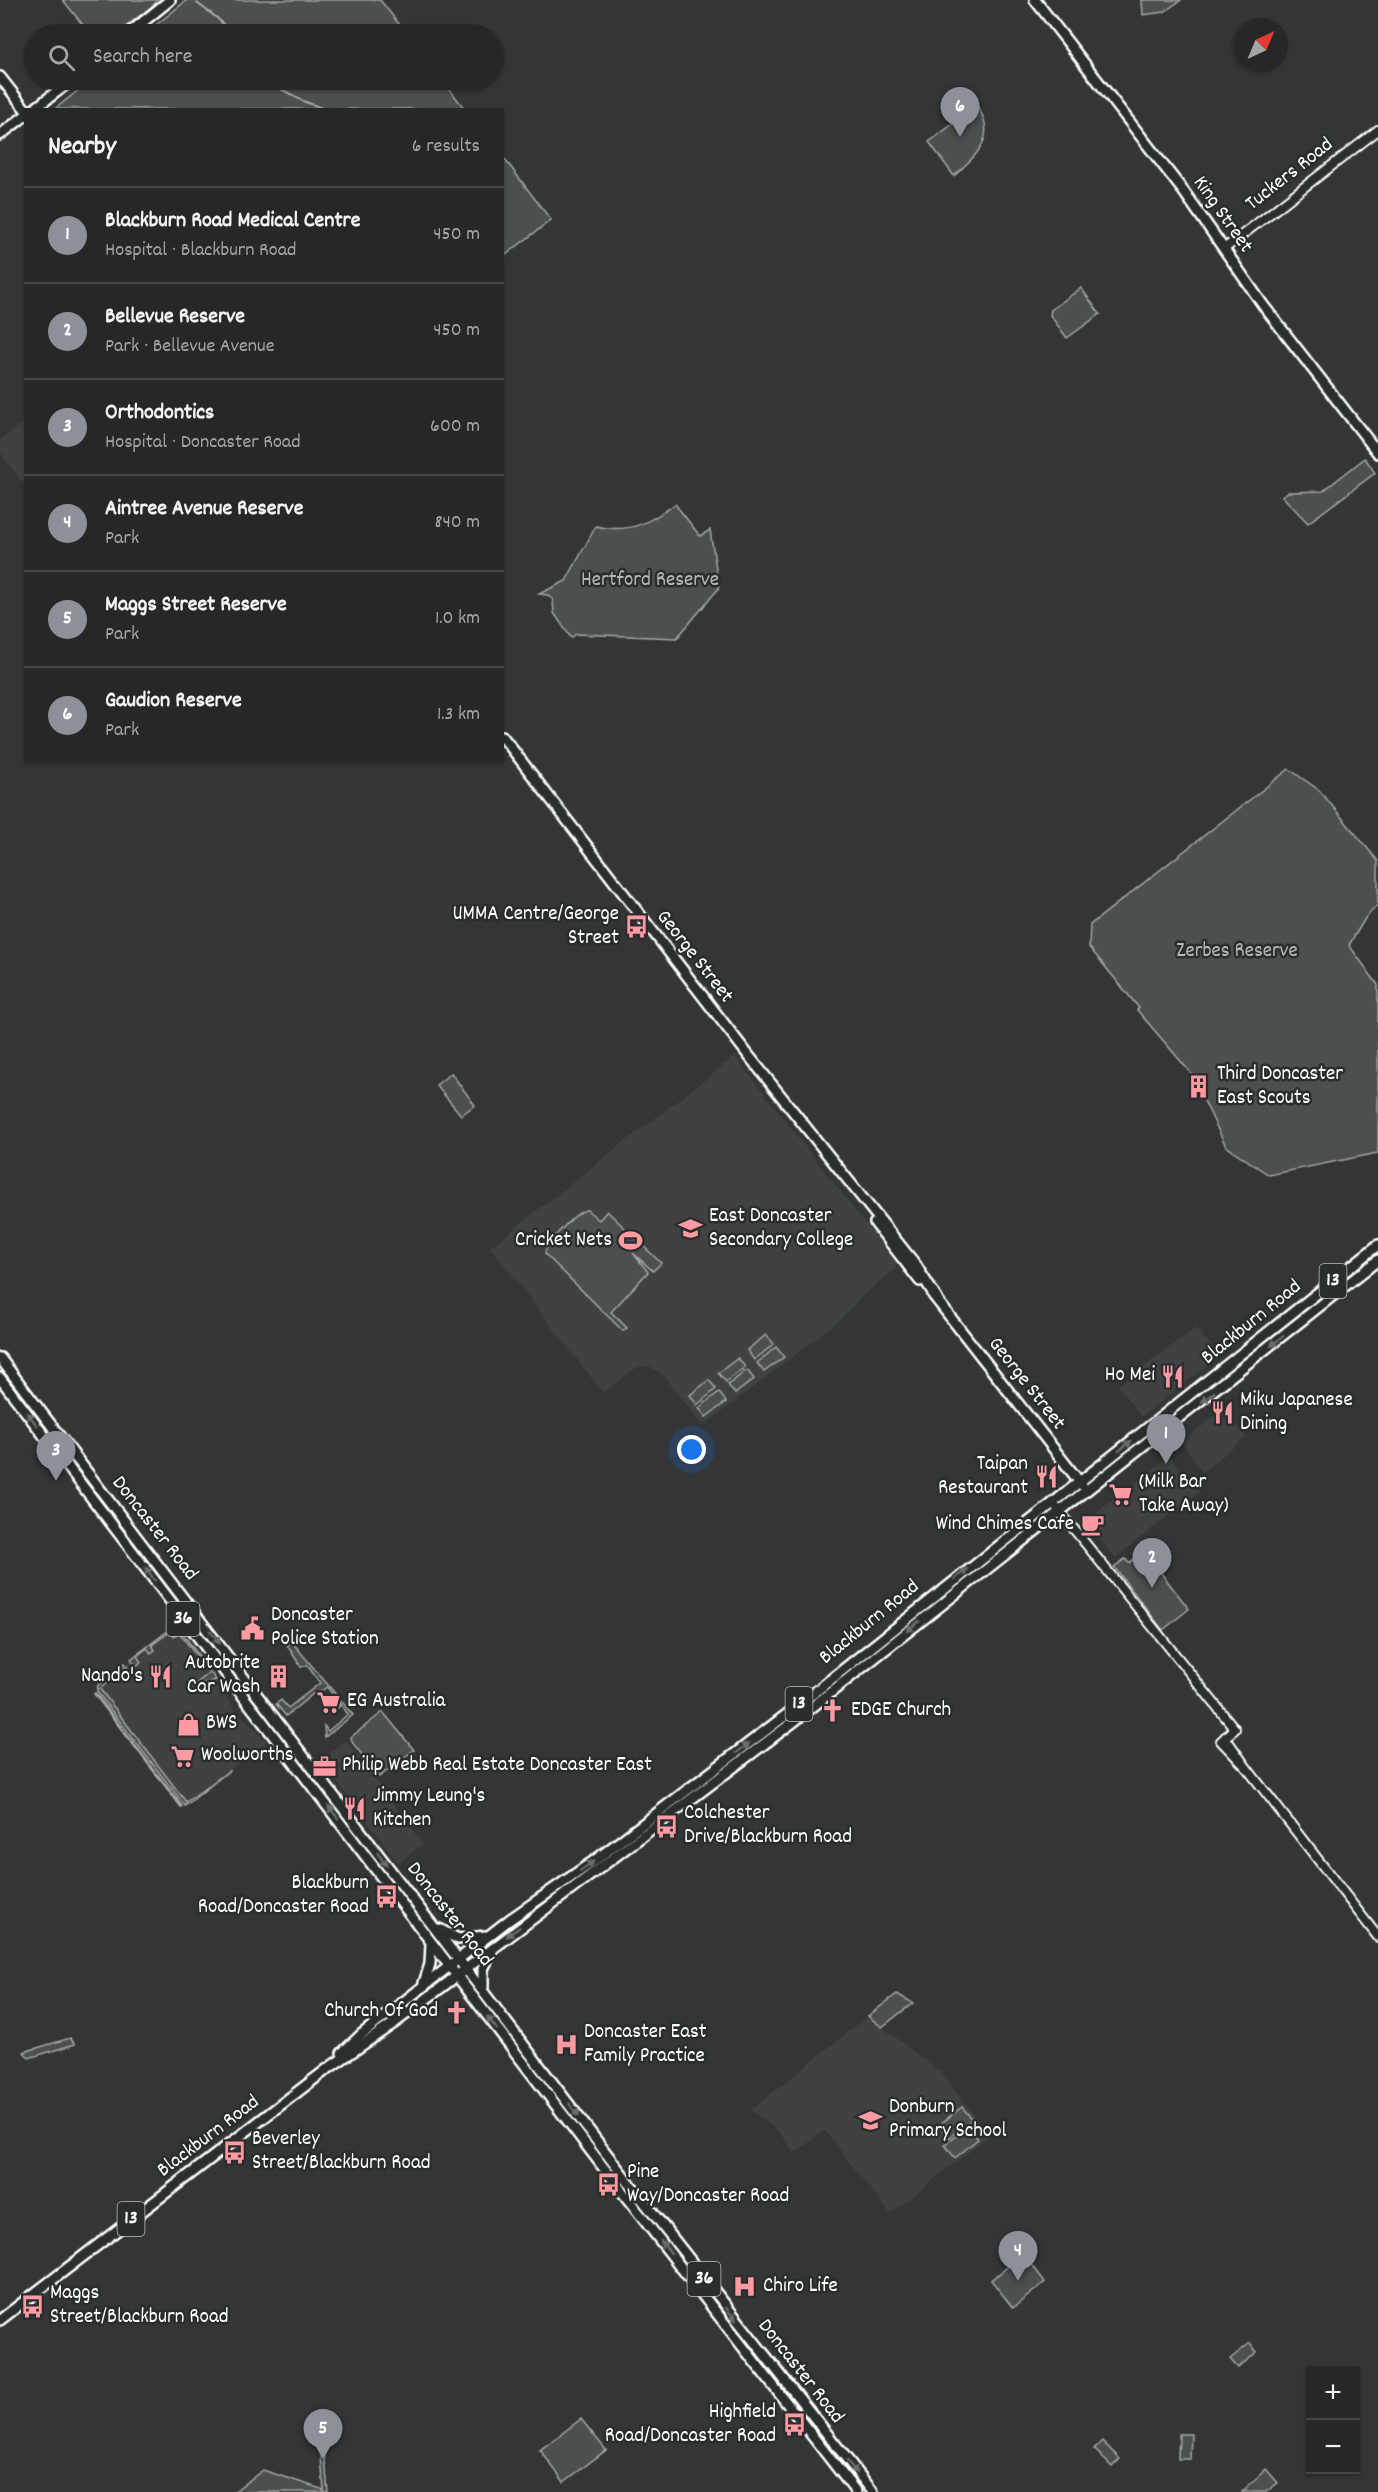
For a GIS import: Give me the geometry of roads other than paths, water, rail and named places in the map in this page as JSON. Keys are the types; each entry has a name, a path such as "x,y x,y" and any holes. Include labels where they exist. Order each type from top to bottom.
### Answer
{"main road":[{"path":"140,24 170,0"},
{"name":"King Street","path":"1035,0 1095,75 1263,305 1378,453"},
{"path":"0,77 24,108"},
{"path":"36,108 59,90"},
{"path":"0,135 24,117"},
{"name":"George Street","path":"504,738 859,1198 887,1240 937,1299 1087,1492"},
{"name":"Blackburn Road","path":"326,2070 362,2034 489,1935 594,1861 777,1721 1378,1245"},
{"name":"Blackburn Road","path":"0,2320 326,2070 456,1976 792,1723 988,1566 1061,1513 1378,1260"},
{"path":"1239,1357 1246,1366"},
{"name":"Doncaster Road","path":"0,1358 432,1924 777,2372 873,2492"},
{"name":"Doncaster Road","path":"0,1378 230,1682 327,1804 449,1967 856,2492"},
{"path":"230,1682 240,1671"},
{"path":"432,1924 458,1939 468,1940 489,1935"},
{"path":"422,1988 430,1964 431,1943"},
{"path":"484,1989 483,1969 496,1945"},
{"path":"767,2380 777,2372"}],"street":[{"name":"Tuckers Road","path":"1224,249 1378,130"},
{"path":"1052,1503 1219,1713 1245,1767 1378,1937"}],"waterway":[{"path":"197,3 223,24"},
{"path":"283,90 322,108"}],"place":[{"name":"Gaudion Reserve","path":"960,137"},
{"name":"UMMA Centre/George Street","path":"637,927"},
{"name":"Third Doncaster East Scouts","path":"1199,1087"},
{"name":"East Doncaster Secondary College","path":"691,1229"},
{"name":"Cricket Nets","path":"630,1241"},
{"name":"Ho Mei","path":"1173,1376"},
{"name":"Miku Japanese Dining","path":"1222,1413"},
{"name":"Blackburn Road Medical Centre","path":"1166,1464"},
{"name":"Taipan Restaurant","path":"1046,1477"},
{"name":"Orthodontics","path":"56,1481"},
{"name":"(Milk Bar Take Away)","path":"1121,1495"},
{"name":"Wind Chimes Cafe","path":"1092,1525"},
{"name":"Bellevue Reserve","path":"1152,1588"},
{"name":"Doncaster Police Station","path":"253,1628"},
{"name":"Autobrite Car Wash","path":"278,1676"},
{"name":"Nando's","path":"161,1677"},
{"name":"EG Australia","path":"329,1702"},
{"name":"EDGE Church","path":"833,1711"},
{"name":"BWS","path":"188,1724"},
{"name":"Woolworths","path":"183,1756"},
{"name":"Philip Webb Real Estate Doncaster East","path":"324,1766"},
{"name":"Jimmy Leung's Kitchen","path":"355,1809"},
{"name":"Colchester Drive/Blackburn Road","path":"666,1826"},
{"name":"Blackburn Road/Doncaster Road","path":"387,1896"},
{"name":"Church Of God","path":"456,2012"},
{"name":"Doncaster East Family Practice","path":"566,2045"},
{"name":"Donburn Primary School","path":"871,2120"},
{"name":"Beverley Street/Blackburn Road","path":"234,2152"},
{"name":"Pine Way/Doncaster Road","path":"609,2185"},
{"name":"Aintree Avenue Reserve","path":"1018,2281"},
{"name":"Chiro Life","path":"745,2287"},
{"name":"Maggs Street/Blackburn Road","path":"32,2306"},
{"name":"Highfield Road/Doncaster Road","path":"794,2425"},
{"name":"Maggs Street Reserve","path":"323,2459"}],"park label":[{"name":"Hertford Reserve","path":"650,581"},
{"name":"Zerbes Reserve","path":"1237,952"}]}
